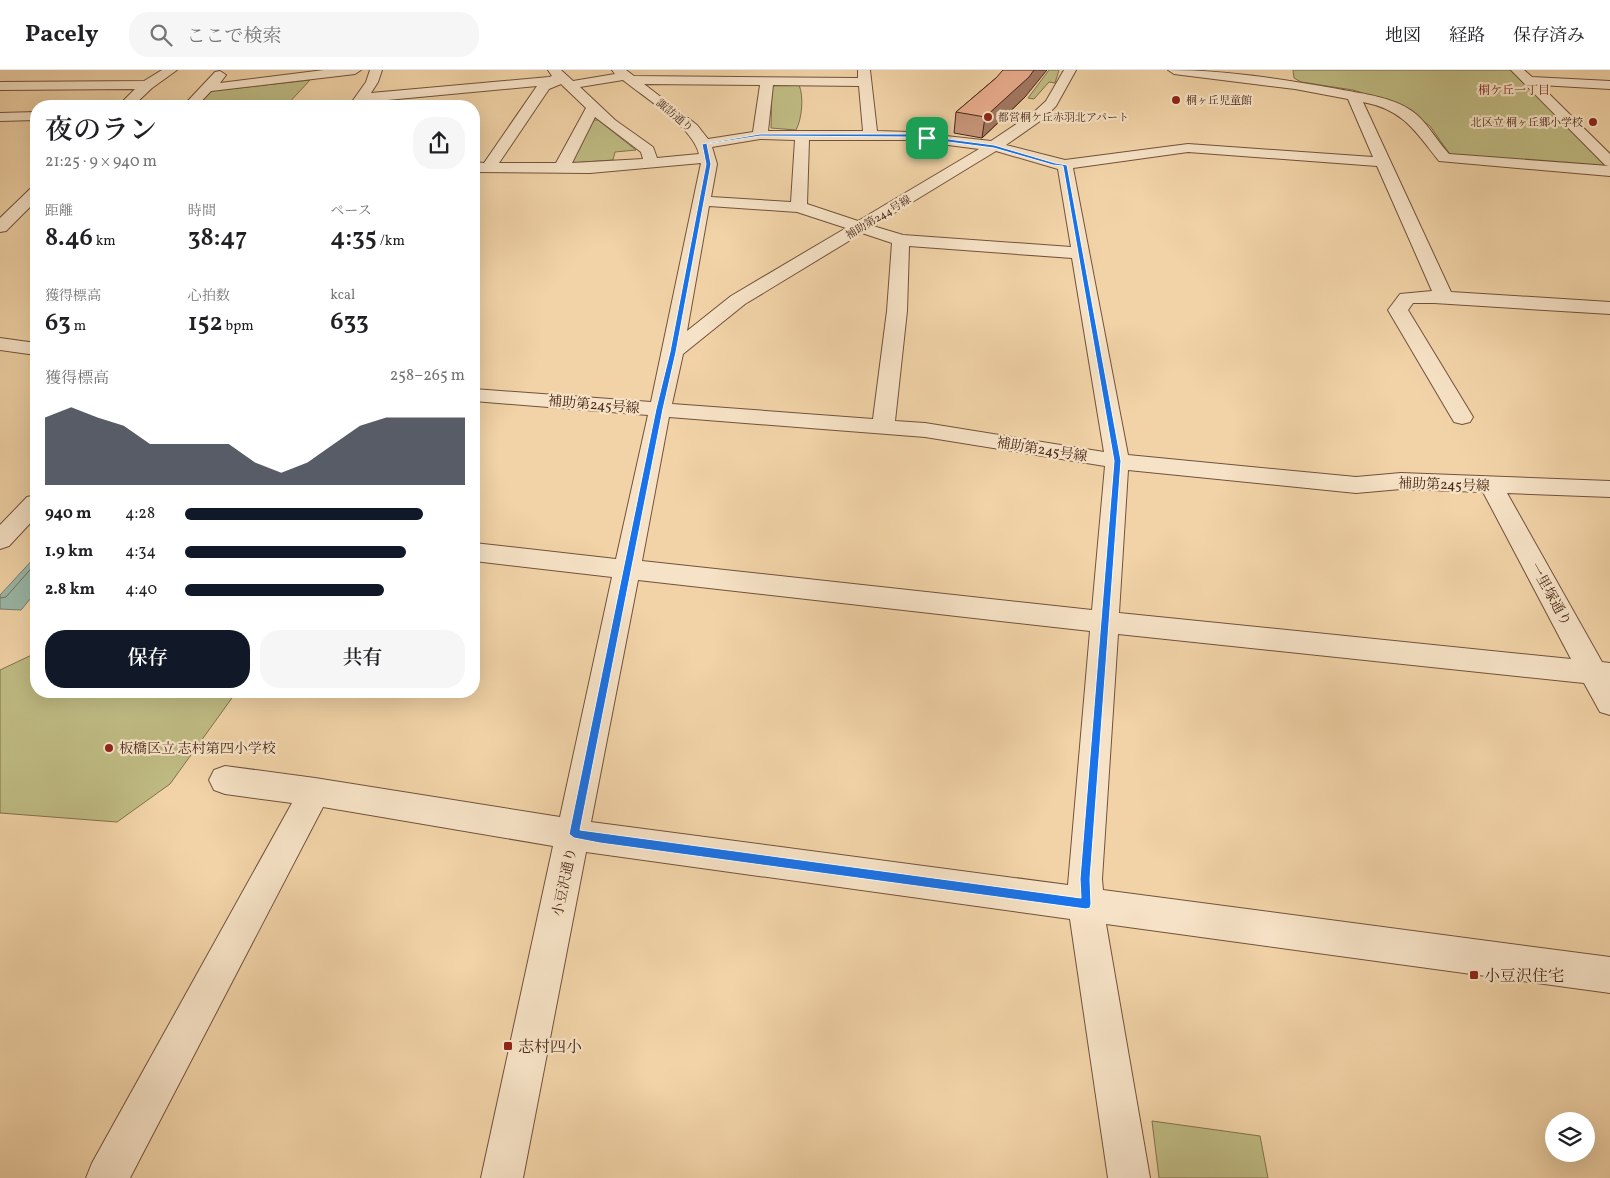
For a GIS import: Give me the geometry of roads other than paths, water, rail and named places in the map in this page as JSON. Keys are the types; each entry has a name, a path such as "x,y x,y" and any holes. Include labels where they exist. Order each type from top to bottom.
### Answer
{"street":[{"path":"131,100 147,85 171,70"},
{"path":"196,100 225,70"},
{"path":"207,88 355,70"},
{"name":"補助第244号線","path":"673,352 738,300 861,228 994,146 1038,116 1051,103 1070,70"},
{"path":"1174,70 1296,85 1353,95 1385,104 1404,113 1427,135 1444,158 1603,171 1610,185"},
{"path":"1517,70 1610,162"},
{"path":"1597,70 1610,81"},
{"path":"484,72 492,87"},
{"path":"376,100 560,78 625,75 701,75 767,80 864,76 870,135"},
{"name":"諏訪通り","path":"625,75 687,124 707,151"},
{"path":"360,100 374,76 391,81"},
{"path":"560,78 634,142 648,150 651,163"},
{"path":"481,167 544,86 560,78"},
{"path":"760,135 767,80"},
{"path":"1528,81 1610,85"},
{"path":"0,86 147,85"},
{"path":"460,100 468,89"},
{"path":"1353,95 1444,298"},
{"path":"561,169 593,107"},
{"path":"0,117 30,116"},
{"path":"481,167 561,169 651,163 707,151 760,135 910,136 994,146 1054,164 1065,165 1188,148 1384,162"},
{"path":"799,207 802,135"},
{"path":"660,409 702,201 707,151"},
{"path":"1065,165 1117,461 1085,879 1086,904 1129,1178"},
{"path":"5,223 30,198"},
{"path":"702,201 799,207 901,240 1081,253"},
{"path":"884,427 897,311 901,240"},
{"path":"1462,417 1398,310 1407,298 1444,298 1610,308"},
{"path":"0,344 30,348"},
{"name":"補助第245号線","path":"480,395 926,430 1117,461 1356,485 1401,481 1610,489"},
{"name":"小豆沢通り","path":"502,1178 660,409"},
{"name":"一里塚通り","path":"1491,485 1602,673 1610,703"},
{"path":"0,540 30,512"},
{"path":"480,553 1104,622 1602,673"},
{"path":"225,780 315,792 610,840 1610,975"},
{"path":"108,1178 315,792"}],"water":[{"path":"30,562 30,599 21,610 0,609 0,595"}],"place":[{"name":"桐ヶ丘児童館","path":"1176,100"},
{"name":"都営桐ケ丘赤羽北アパート","path":"988,117"},
{"name":"北区立 桐ヶ丘郷小学校","path":"1593,122"},
{"name":"板橋区立 志村第四小学校","path":"109,748"},
{"name":"小豆沢住宅","path":"1474,975"},
{"name":"志村四小","path":"508,1046"}],"district":[{"name":"桐ケ丘一丁目","path":"1514,90"}]}
